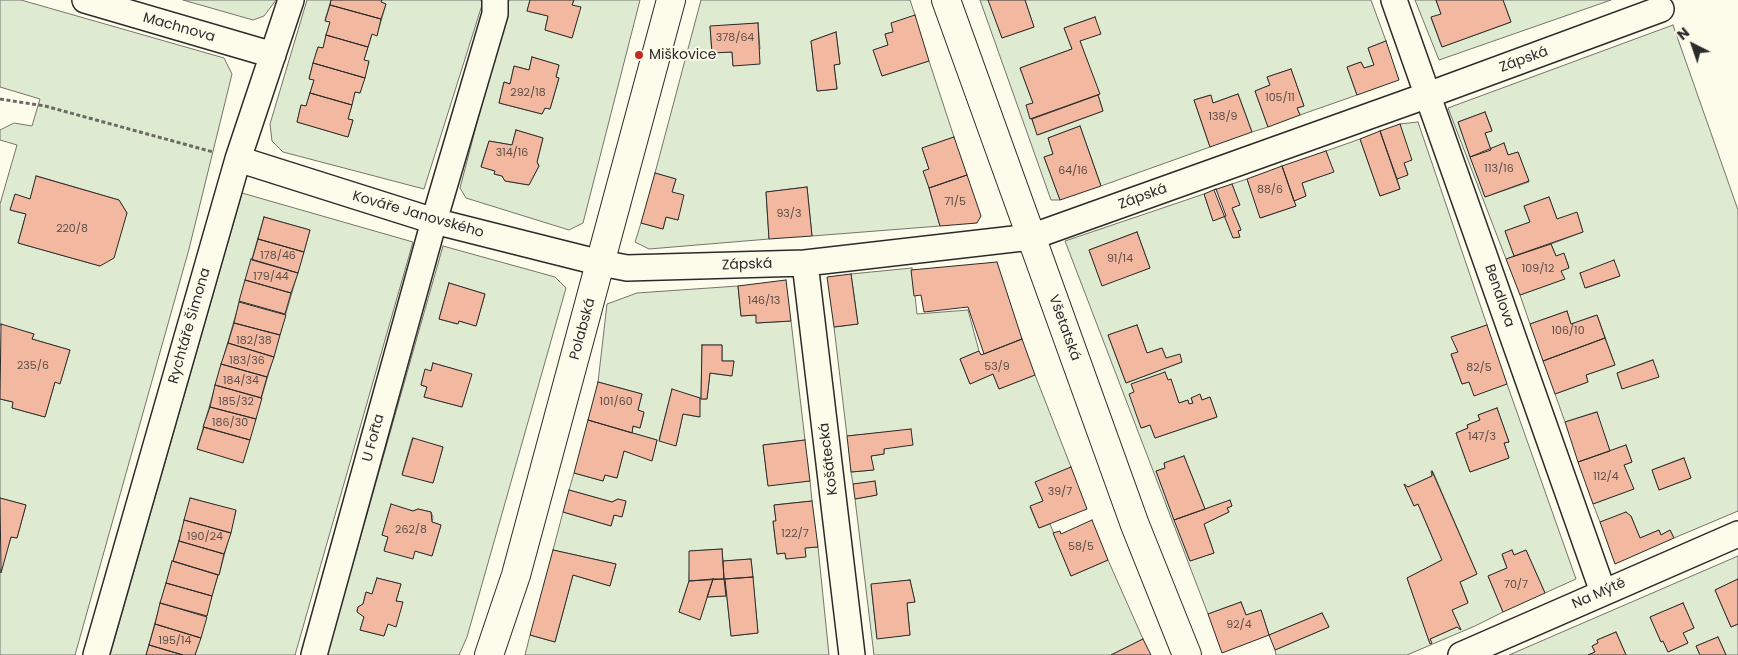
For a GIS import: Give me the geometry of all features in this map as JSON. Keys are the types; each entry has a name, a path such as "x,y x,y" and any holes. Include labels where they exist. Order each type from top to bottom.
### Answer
{"street":[{"name":"Machnova","path":"85,0 273,56"},
{"name":"Rychtáře Šimona","path":"96,655 226,156 273,56 291,0"},
{"path":"434,221 495,14 495,0"},
{"name":"Polabská","path":"489,655 516,575 671,0"},
{"name":"Všetatská","path":"946,0 1135,525 1187,655"},
{"name":"Bendlova","path":"1394,0 1603,592"},
{"name":"Zápská","path":"601,263 627,268 805,263 1031,237 1428,96 1661,9"},
{"name":"Kováře Janovského","path":"226,156 434,221 601,263"},
{"name":"U Fořta","path":"314,655 434,221"},
{"name":"Košátecká","path":"805,263 852,655"},
{"name":"Na Mýtě","path":"1461,655 1738,534"}],"path":[{"path":"0,99 45,106 226,156"}],"green space":[{"path":"0,0 21,0 224,58 232,74 189,249 75,655 0,655 0,572 11,537 17,538 26,505 0,498 0,399 13,402 12,408 45,417 55,382 60,383 70,350 32,339 34,334 0,326 0,204 17,145 0,140 0,130 14,123 32,126 40,99 0,87","holes":["37,176 119,200 127,213 100,266 18,243 26,214 10,210 15,195 30,199"]},
{"path":"183,0 276,0 264,16 253,20"},
{"path":"307,0 331,0 325,20 330,22 323,48 318,47 309,78 314,80 306,106 301,105 297,122 348,137 353,120 348,119 355,92 360,93 369,62 364,60 372,34 377,35 386,4 381,2 382,0 481,0 482,5 424,189 283,152 272,141 270,124"},
{"path":"509,0 530,0 527,11 548,16 545,30 572,38 580,8 572,5 574,0 640,0 583,223 569,230 466,198 460,188","holes":["532,57 559,65 556,77 559,78 550,109 545,108 542,114 499,103 504,82 510,84 514,66 529,70","516,130 543,138 537,162 539,166 529,185 505,181 502,176 494,174 495,171 481,166 489,141 512,145"]},
{"path":"701,0 910,0 915,15 893,32 885,34 888,45 874,50 882,76 929,61 954,137 922,148 929,169 929,188 940,226 812,236 807,187 766,192 769,239 649,249 635,242 641,223 663,229 666,217 678,220 672,192 676,179 655,173","holes":["758,23 760,49 733,66 732,52 712,53 710,27","836,32 840,64 834,65 837,89 817,91 811,41"]},
{"path":"980,0 989,0 1002,38 1034,27 1025,0 1371,0 1386,41 1368,48 1374,65 1364,68 1361,62 1347,67 1357,95 1300,115 1297,108 1304,106 1291,69 1267,77 1270,85 1255,91 1268,127 1252,132 1238,94 1213,103 1210,95 1194,100 1210,147 1101,186 1080,126 1048,138 1053,154 1044,157 1060,200 1051,200","holes":["1095,17 1080,41 1099,94 1103,111 1038,135 1026,105 1033,103 1020,68 1072,49 1064,28"]},
{"path":"1415,0 1436,0 1441,14 1431,18 1442,47 1511,22 1503,0 1611,0 1439,60"},
{"path":"1673,25 1738,210 1738,511 1674,538 1670,530 1661,535 1659,530 1640,538 1631,516 1626,513 1600,522 1593,504 1633,489 1624,465 1632,462 1626,445 1610,451 1596,412 1565,422 1555,394 1588,382 1586,375 1615,365 1597,315 1571,324 1567,311 1530,324 1520,295 1564,279 1561,271 1569,267 1564,254 1556,256 1551,244 1583,232 1577,213 1557,219 1549,197 1524,206 1530,222 1505,231 1514,256 1506,259 1448,108","holes":["1485,112 1492,130 1485,133 1491,150 1504,143 1508,155 1518,152 1529,182 1485,197 1458,122","1580,273 1620,276 1586,288","1652,360 1622,389 1617,373","1683,458 1691,478 1659,490 1652,470"]},
{"path":"1418,122 1487,325 1452,337 1458,352 1451,355 1462,384 1469,382 1507,384 1576,579 1545,593 1526,550 1514,555 1512,550 1502,555 1507,568 1488,576 1503,612 1475,626 1407,655 1276,655 1275,650 1329,627 1322,613 1269,635 1261,610 1246,615 1241,602 1208,614 1065,241 1204,194 1213,220 1226,216 1239,236 1238,231 1241,230 1232,208 1239,205 1232,184 1247,179 1261,218 1296,206 1294,201 1306,196 1302,183 1333,172 1326,151 1360,139 1380,196 1400,189 1397,179 1408,174 1404,163 1400,124","holes":["1137,232 1150,268 1102,285 1089,250","1137,325 1147,353 1162,348 1166,358 1182,362 1126,383 1108,335","1171,380 1179,403 1188,400 1189,404 1193,403 1191,398 1200,395 1202,400 1210,397 1217,417 1155,438 1150,425 1142,428 1134,392","1497,408 1509,442 1504,443 1509,458 1470,472 1456,433 1468,428 1467,425 1480,420 1478,415","1184,456 1205,509 1230,501 1232,506 1227,508 1229,512 1204,524 1214,553 1190,561 1156,471 1165,468 1164,463","1431,472 1433,472 1477,574 1460,582 1468,602 1452,610 1461,630 1457,627 1430,639 1430,643 1407,578 1442,560 1418,504 1414,506 1404,484 1408,487 1432,476"]},
{"path":"242,193 413,242 295,655 195,655 218,575 166,583 146,655 110,655","holes":["264,217 310,230 243,462 197,449","191,498 236,511 219,575 173,561"]},
{"path":"443,246 555,277 566,288 467,637 459,655 327,655","holes":["449,283 485,294 476,326 459,321 457,324 439,319","433,363 471,374 462,407 424,397 427,387 421,385 425,370 431,371","412,439 443,447 433,483 402,474","391,505 413,511 418,509 431,512 432,522 441,525 432,556 415,551 384,550 388,537 382,535","377,578 401,584 396,601 402,602 395,626 388,624 384,636 360,630 364,617 357,611 358,607 363,604 366,592 372,594"]},
{"path":"912,268 917,314 968,310 979,351 960,359 970,384 993,374 999,389 1035,375 1071,467 1036,482 1043,501 1030,507 1039,528 1050,524 1071,576 1108,560 1143,639 1111,655 874,655 855,499 877,495 875,482 853,484 851,472 873,470 871,456 884,454 884,449 910,430 847,436 834,327 858,324 851,274","holes":["910,580 915,602 907,603 910,635 877,638 871,585"]},
{"path":"738,286 741,316 756,315 757,323 791,321 805,440 763,445 768,485 810,481 812,501 774,505 776,521 773,522 777,554 785,553 786,559 805,548 818,547 829,655 525,655 530,635 555,642 573,575 610,586 616,564 553,550 563,512 611,526 614,515 622,516 626,502 618,499 612,502 569,490 574,473 603,481 605,475 617,478 624,451 652,460 657,440 632,433 633,426 640,428 644,413 638,410 642,394 598,382 607,304 637,293","holes":["702,345 722,345 722,361 734,361 731,376 710,373 707,399 701,399","672,390 700,398 699,417 683,414 676,445 659,440","722,549 723,561 751,559 758,633 731,636 725,579 726,596 707,597 700,619 679,612 689,581 690,551"]},
{"path":"1738,556 1738,579 1715,590 1731,627 1738,624 1738,655 1726,655 1718,637 1696,646 1700,655 1626,655 1616,632 1597,640 1598,643 1592,646 1595,652 1588,655 1509,655","holes":["1683,603 1694,628 1683,633 1688,643 1668,652 1663,641 1661,642 1650,617"]}],"building":[{"path":"331,0 382,0 381,2 386,4 381,19 330,5"},
{"path":"530,0 574,0 572,5 581,7 572,38 545,30 548,16 527,11"},
{"path":"988,0 1025,0 1034,27 1002,38"},
{"path":"1436,0 1503,0 1511,22 1442,47 1431,17 1441,14"},
{"path":"330,5 381,19 377,36 372,34 368,47 326,35 330,22 325,21"},
{"path":"915,15 929,61 882,76 873,50 888,45 885,34 893,32 891,23"},
{"path":"1095,17 1101,34 1080,41 1100,94 1030,119 1026,105 1033,103 1020,68 1072,49 1064,28"},
{"path":"758,23 760,64 733,66 732,52 712,53 710,26"},
{"path":"836,32 840,64 834,65 837,89 817,91 811,41"},
{"path":"326,35 368,47 364,60 369,61 365,78 313,63 318,47 323,48"},
{"path":"1386,41 1399,80 1357,95 1347,67 1361,62 1364,68 1374,65 1368,48"},
{"path":"532,57 559,65 556,77 559,78 550,109 545,108 542,114 499,103 504,82 510,84 514,66 529,70"},
{"path":"313,63 365,78 360,93 355,92 352,105 310,93 314,80 309,79"},
{"path":"1291,69 1304,106 1297,108 1300,115 1268,127 1255,91 1270,85 1267,77"},
{"path":"310,93 352,105 348,119 353,120 348,137 297,122 301,105 306,106"},
{"path":"1238,94 1252,132 1210,147 1194,100 1211,95 1213,103"},
{"path":"1098,95 1103,111 1037,135 1032,119"},
{"path":"1485,112 1492,131 1485,133 1491,150 1470,157 1458,122"},
{"path":"1400,124 1412,160 1404,163 1408,175 1397,179 1380,131"},
{"path":"1080,126 1101,186 1060,200 1044,157 1053,154 1048,138"},
{"path":"516,130 543,138 537,162 539,166 529,185 505,181 502,176 494,174 495,171 481,167 489,141 512,145"},
{"path":"1380,131 1400,189 1380,196 1360,139"},
{"path":"954,137 967,175 929,188 923,171 929,169 922,148"},
{"path":"1504,143 1508,155 1518,152 1529,181 1485,197 1470,157"},
{"path":"1326,151 1334,172 1302,183 1306,196 1294,201 1282,166"},
{"path":"1282,166 1296,206 1260,218 1247,179"},
{"path":"655,173 676,179 672,192 684,195 678,220 666,217 663,229 641,223"},
{"path":"967,175 981,216 977,223 940,226 929,188"},
{"path":"36,176 119,200 127,213 114,258 100,266 18,243 26,214 10,210 15,194 30,199"},
{"path":"1232,184 1240,205 1232,208 1241,230 1238,231 1240,237 1233,238 1214,190"},
{"path":"807,187 812,236 769,239 766,192"},
{"path":"1216,189 1226,216 1213,221 1204,194"},
{"path":"1549,197 1557,219 1577,212 1583,232 1514,256 1505,231 1530,222 1524,206"},
{"path":"264,217 310,230 304,252 258,239"},
{"path":"1137,232 1150,268 1102,286 1089,250"},
{"path":"258,239 304,252 298,273 252,260"},
{"path":"1551,244 1556,256 1564,253 1569,268 1561,271 1565,279 1520,295 1506,259"},
{"path":"251,259 298,273 291,293 245,280"},
{"path":"1614,260 1620,276 1585,288 1580,273"},
{"path":"997,262 1022,339 984,354 968,307 924,312 921,295 914,296 911,270"},
{"path":"851,274 858,324 834,327 827,277"},
{"path":"245,280 291,293 285,314 239,301"},
{"path":"786,280 791,321 756,323 756,315 741,316 738,286"},
{"path":"449,283 485,294 476,326 459,321 458,324 439,319"},
{"path":"239,302 286,315 280,335 234,323"},
{"path":"1567,311 1571,324 1597,315 1605,338 1543,361 1530,324"},
{"path":"234,323 280,335 274,357 228,343"},
{"path":"1,324 34,334 32,339 70,350 60,384 55,382 45,417 12,408 13,402 0,399"},
{"path":"1137,325 1147,353 1162,348 1166,358 1180,354 1182,362 1126,383 1108,335"},
{"path":"1487,325 1507,384 1474,396 1469,382 1462,384 1451,354 1458,352 1451,337"},
{"path":"1605,338 1615,365 1586,375 1588,382 1555,394 1543,361"},
{"path":"1022,339 1035,375 999,389 993,374 970,384 960,359 979,351 981,355"},
{"path":"228,343 274,357 267,377 221,364"},
{"path":"702,345 722,345 722,361 734,361 732,376 710,373 707,399 701,399"},
{"path":"1653,360 1659,377 1622,389 1617,373"},
{"path":"433,363 472,374 462,407 424,397 427,387 421,385 425,369 431,371"},
{"path":"221,364 267,377 261,398 215,385"},
{"path":"1165,372 1168,380 1171,379 1179,403 1188,400 1189,404 1193,403 1191,398 1200,394 1202,400 1210,397 1217,417 1155,438 1150,425 1141,428 1129,394 1134,392 1131,384"},
{"path":"598,382 642,394 638,410 644,412 640,428 633,426 632,433 588,420"},
{"path":"215,385 262,398 256,419 210,407"},
{"path":"672,389 700,398 700,417 683,414 676,446 659,441"},
{"path":"210,407 256,419 250,440 203,427"},
{"path":"1497,408 1509,442 1504,443 1509,458 1470,472 1456,433 1468,428 1467,425 1480,420 1478,415"},
{"path":"1597,412 1610,451 1578,462 1565,422"},
{"path":"588,420 657,440 652,461 624,451 617,478 605,475 603,481 574,473"},
{"path":"204,427 250,440 243,463 197,449"},
{"path":"911,429 913,445 884,449 884,454 871,456 874,470 851,472 847,436"},
{"path":"413,438 443,447 433,483 402,475"},
{"path":"805,440 810,481 768,486 763,445"},
{"path":"1626,445 1632,462 1624,465 1634,489 1593,504 1578,462"},
{"path":"1184,456 1205,509 1174,520 1156,471 1165,468 1164,463"},
{"path":"1684,458 1691,478 1659,490 1652,470"},
{"path":"1071,467 1087,509 1039,528 1030,506 1043,501 1035,482"},
{"path":"1432,471 1477,574 1460,582 1468,603 1452,610 1461,630 1457,627 1430,639 1432,643 1430,644 1407,578 1442,560 1418,504 1414,506 1404,484 1408,487 1432,476"},
{"path":"875,481 877,495 855,499 853,484"},
{"path":"569,490 612,502 618,499 626,501 622,517 614,515 611,526 563,512"},
{"path":"0,498 26,505 17,538 11,537 1,573"},
{"path":"190,498 236,510 231,533 184,520"},
{"path":"1230,500 1232,506 1227,508 1229,512 1204,524 1214,553 1190,561 1174,520"},
{"path":"812,501 818,547 805,548 806,557 786,559 785,553 777,554 773,521 776,521 774,505"},
{"path":"391,504 413,511 418,509 431,512 432,522 441,525 432,556 415,551 413,559 384,551 388,537 382,535"},
{"path":"1626,512 1631,516 1640,538 1659,530 1661,535 1670,530 1674,538 1615,564 1600,522"},
{"path":"184,520 231,533 224,554 179,541"},
{"path":"1092,520 1108,560 1071,576 1053,533 1060,531 1061,534"},
{"path":"179,541 224,554 219,575 173,561"},
{"path":"722,549 724,579 689,581 689,551"},
{"path":"553,550 616,564 610,586 573,575 555,642 530,635"},
{"path":"1512,550 1514,555 1526,550 1545,593 1503,612 1488,576 1507,568 1502,554"},
{"path":"751,559 753,577 724,579 723,561"},
{"path":"172,561 218,575 212,596 166,583"},
{"path":"753,577 758,633 731,636 725,579"},
{"path":"377,578 401,584 396,601 403,602 396,627 388,624 384,636 360,630 364,617 357,612 358,607 363,604 366,592 372,594"},
{"path":"713,579 724,579 726,596 707,597"},
{"path":"713,579 700,620 679,612 689,581"},
{"path":"1738,579 1738,624 1731,627 1715,590"},
{"path":"910,580 915,602 907,603 910,635 877,639 871,584"},
{"path":"166,583 212,596 207,616 160,603"},
{"path":"1241,602 1246,615 1261,610 1269,635 1222,653 1208,614"},
{"path":"160,603 207,617 201,638 155,624"},
{"path":"1683,603 1694,628 1683,633 1688,643 1668,652 1663,641 1661,642 1650,617"},
{"path":"1322,613 1329,627 1275,650 1269,635"},
{"path":"155,624 201,638 195,655 183,655 149,645"},
{"path":"1616,632 1626,655 1588,655 1595,652 1592,646 1598,643 1597,640"},
{"path":"1718,637 1726,655 1700,655 1696,646"},
{"path":"1143,639 1151,655 1111,655"},
{"path":"149,645 183,655 146,655"}],"place":[{"name":"Miškovice","path":"639,55"}]}
